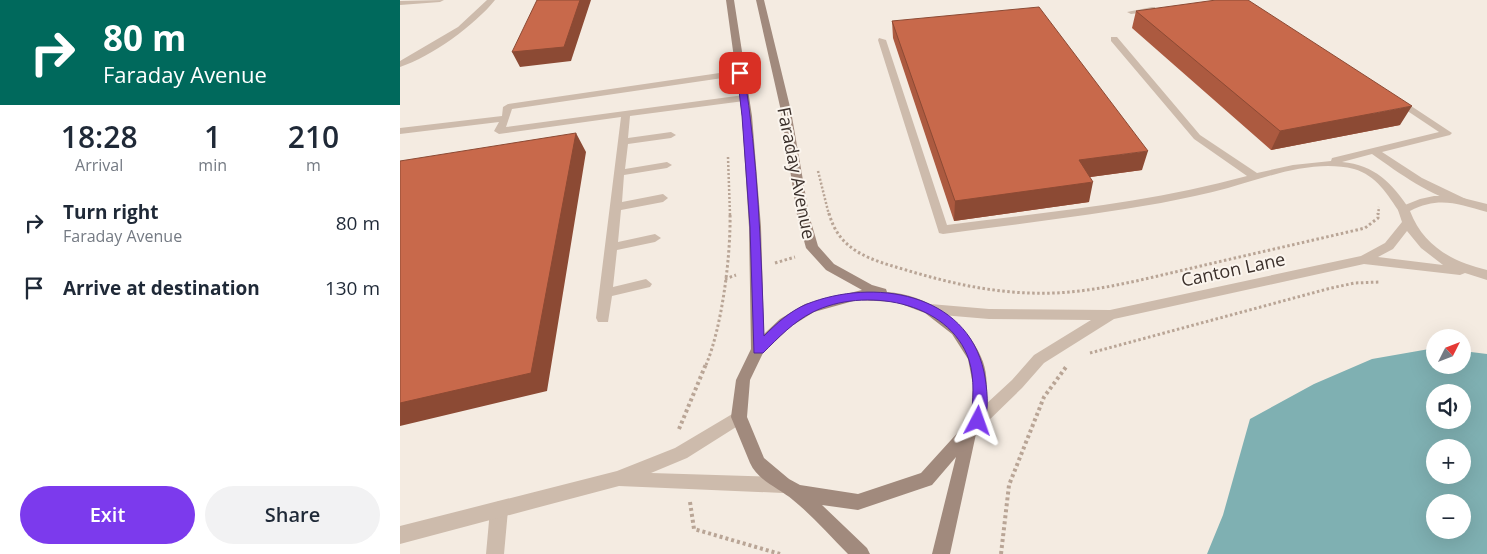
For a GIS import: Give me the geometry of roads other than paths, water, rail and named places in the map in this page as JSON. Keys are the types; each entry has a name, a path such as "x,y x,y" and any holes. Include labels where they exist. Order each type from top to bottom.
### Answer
{"street":[{"path":"400,4 440,0"},
{"path":"400,64 456,34 467,26 491,0"},
{"path":"730,0 744,98 756,268 758,350"},
{"name":"Faraday Avenue","path":"760,0 786,111 803,215 812,248 830,267 868,288 897,297"},
{"path":"1131,12 1159,8"},
{"path":"1114,39 1198,137 1256,177"},
{"path":"882,40 943,230 1189,194 1256,177 1376,152 1447,133 1390,96"},
{"path":"740,73 508,107 506,118 499,131 744,98"},
{"path":"603,318 626,114"},
{"path":"400,131 506,118"},
{"path":"623,142 671,135"},
{"path":"1376,152 1409,176 1429,187 1464,201"},
{"path":"1326,162 1356,166 1380,178 1404,210 1407,224 1416,238 1432,252 1451,263 1481,274"},
{"path":"619,173 667,165"},
{"path":"615,208 663,198"},
{"path":"1404,210 1419,201 1442,198 1484,206"},
{"name":"Canton Lane","path":"930,309 1016,314 1110,315 1364,260 1389,246 1407,224"},
{"path":"611,247 655,238"},
{"name":"Canton Lane","path":"1364,260 1481,274"},
{"path":"606,294 646,284"},
{"path":"861,554 790,489 758,463 739,417 743,380 758,350 785,323 810,308 857,295 897,297 930,309 957,330 975,358 980,385 974,427 941,554"},
{"name":"Canton Lane","path":"974,427 1039,359 1110,315"},
{"path":"400,535 617,480 681,452 739,417"},
{"path":"617,480 790,489 858,502 926,480 974,427"},
{"path":"495,554 499,510"}],"water":[{"path":"1426,350 1426,374 1471,374 1471,352 1487,354 1487,554 1207,554 1223,515 1250,419 1314,384 1372,359"}]}
